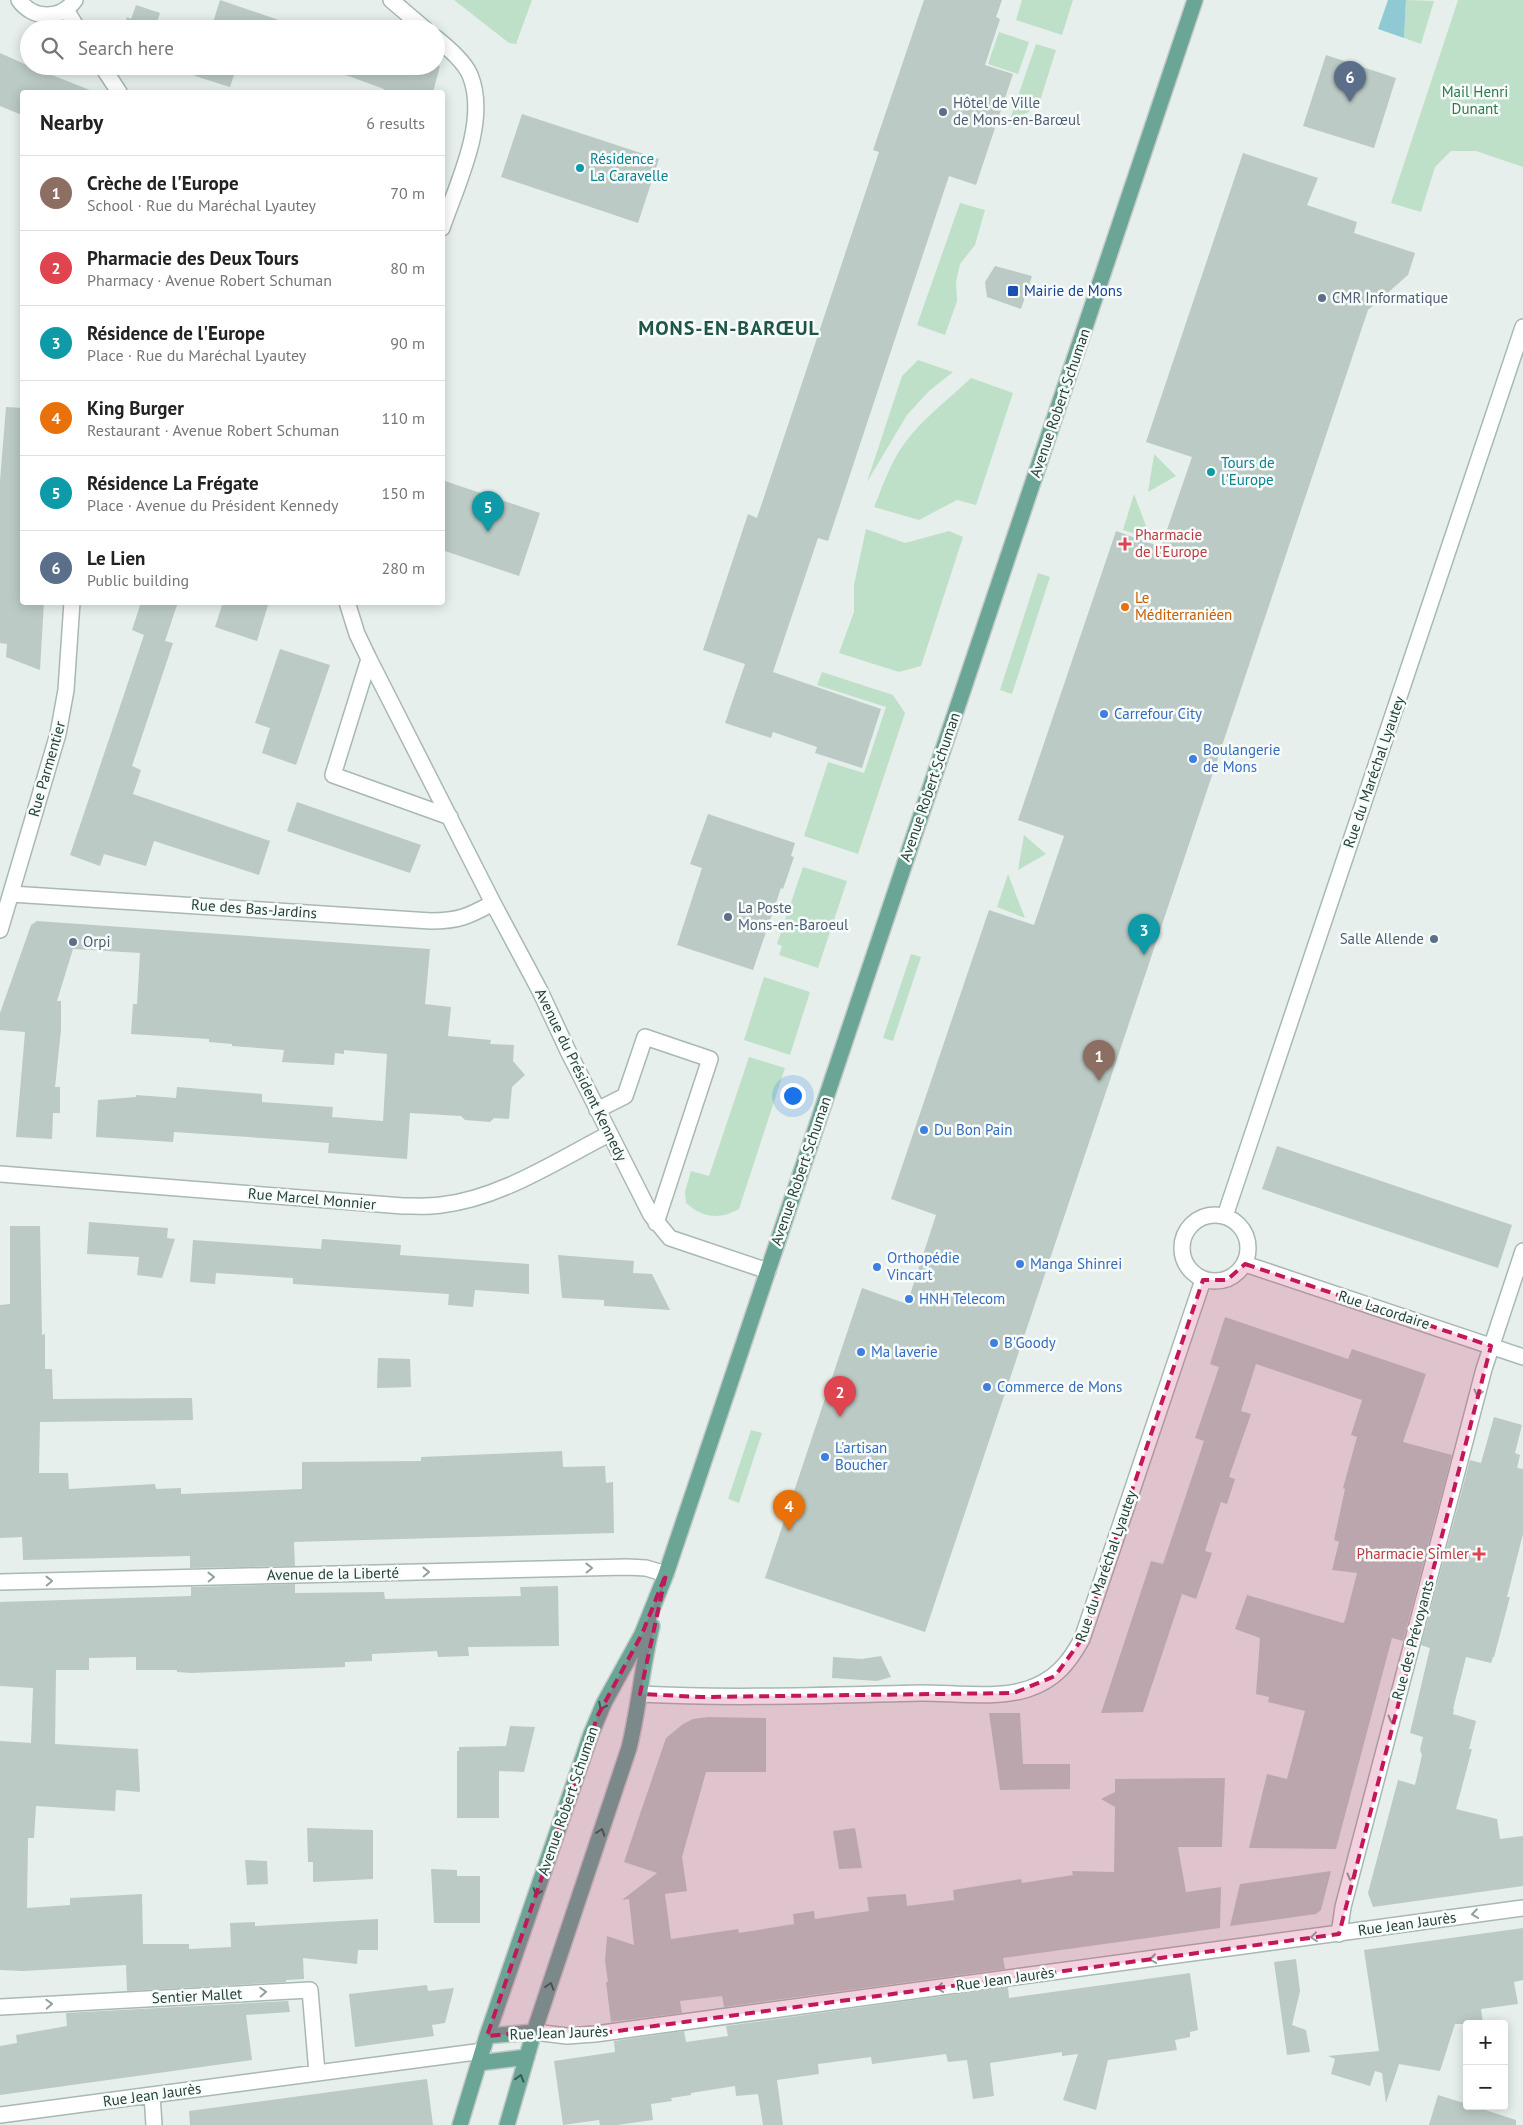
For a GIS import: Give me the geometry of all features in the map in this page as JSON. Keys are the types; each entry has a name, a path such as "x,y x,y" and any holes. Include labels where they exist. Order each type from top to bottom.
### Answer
{"main road":[{"name":"Avenue Robert Schuman","path":"460,2125 483,2050 598,1715 642,1634 666,1574 1195,0"},
{"name":"Avenue Robert Schuman","path":"507,2125 534,2032 629,1748 648,1642 666,1574"},
{"name":"Rue Jean Jaurès","path":"483,2050 534,2032"},
{"name":"Rue Jean Jaurès","path":"483,2050 527,2058"}],"street":[{"path":"19,0 30,11 42,16 54,15 70,5 75,20"},
{"path":"391,0 414,20"},
{"path":"445,46 469,73 475,90 476,107 471,142 445,219"},
{"path":"108,75 118,90"},
{"name":"Rue du Maréchal Lyautey","path":"1225,1216 1523,327"},
{"name":"Rue Parmentier","path":"0,930 58,734 66,690 72,605"},
{"name":"Avenue du Président Kennedy","path":"348,605 357,634 368,659 540,991 609,1134 656,1223 670,1238 768,1271"},
{"path":"368,659 333,775 450,817"},
{"name":"Rue des Bas-Jardins","path":"10,894 431,921 448,921 467,916 493,903"},
{"path":"597,1110 625,1096 645,1037 710,1059 656,1223"},
{"name":"Rue Marcel Monnier","path":"0,1174 403,1206 441,1206 481,1196 500,1188 609,1134"},
{"path":"1215,1215 1225,1216 1236,1222 1246,1236 1248,1252 1244,1264 1237,1273 1227,1280 1215,1282 1203,1280 1193,1274 1186,1265 1182,1254 1183,1238 1190,1226 1202,1218 1215,1215"},
{"name":"Rue des Prévoyants","path":"1339,1934 1343,1907 1491,1346 1523,1251"},
{"name":"Rue Lacordaire","path":"1244,1264 1523,1357"},
{"name":"Rue du Maréchal Lyautey","path":"640,1694 702,1697 939,1693 999,1694 1028,1690 1055,1676 1067,1665 1082,1639 1203,1280"},
{"name":"Avenue de la Liberté","path":"0,1582 627,1567 646,1568 666,1574"},
{"name":"Rue Jean Jaurès","path":"534,2032 567,2036 595,2034 1523,1908"},
{"name":"Sentier Mallet","path":"0,2007 310,1990 317,2073"},
{"name":"Rue Jean Jaurès","path":"0,2115 483,2050"},
{"path":"152,2095 154,2125"}],"highlighted area":[{"path":"1245,1264 1491,1346 1339,1934 595,2034 534,2032 487,2036 598,1715 642,1634 666,1574 640,1694 702,1697 1014,1693 1055,1676 1082,1639 1203,1280 1227,1280"}],"green space":[{"path":"454,0 532,0 516,44 509,43"},
{"path":"1022,0 1073,0 1062,35 1016,20"},
{"path":"1406,0 1434,1 1421,44 1404,38"},
{"name":"Mail Henri Dunant","path":"1458,0 1523,0 1523,167 1476,151 1451,151 1435,167 1421,212 1391,203"},
{"path":"999,32 1029,42 1018,74 988,64"},
{"path":"1036,44 1056,50 1039,104 1027,113 1010,119"},
{"path":"960,203 985,210 975,245 960,264 956,282 957,301 945,335 917,325"},
{"path":"918,360 953,372 929,391 907,415 867,482 902,376"},
{"path":"971,378 1013,393 976,505 957,500 919,520 874,507 891,467 904,444 927,418"},
{"path":"1154,455 1176,476 1148,492"},
{"path":"1134,494 1151,539 1123,530"},
{"path":"866,529 905,543 949,531 963,537 921,666 899,672 839,653 854,612 854,585"},
{"path":"1038,573 1050,577 1012,694 1000,690"},
{"path":"822,672 893,695 905,713 858,854 804,836 828,762 864,773 886,707 817,685"},
{"path":"1024,835 1046,854 1018,870"},
{"path":"803,867 847,881 818,968 779,955 782,946 777,944"},
{"path":"1008,874 1025,918 997,907"},
{"path":"911,954 921,957 893,1041 883,1038"},
{"path":"764,977 810,992 790,1055 744,1040"},
{"path":"749,1057 785,1068 739,1209 725,1215 712,1216 699,1212 686,1203 685,1192 691,1171 709,1176"},
{"path":"751,1430 762,1433 739,1503 728,1499"}],"water":[{"path":"1388,0 1406,0 1404,38 1378,29"}],"building":[{"path":"220,0 279,20 214,20"},
{"path":"924,0 1002,0 996,17 1000,19 985,65 1013,74 976,185 949,176 828,541 818,538 773,672 881,709 862,768 815,753 817,747 773,732 771,738 725,723 745,664 703,650 748,514 757,518 879,152 873,150"},
{"path":"136,5 160,13 158,20 126,20 127,17 131,19"},
{"path":"0,53 20,62 20,75 52,75 90,90 20,90 20,114 0,106"},
{"path":"1326,55 1396,78 1374,148 1303,126"},
{"path":"195,75 234,75 230,87"},
{"path":"346,75 438,75 434,90 384,89"},
{"name":"Résidence La Caravelle","path":"522,114 659,159 638,223 501,177"},
{"path":"1243,153 1318,178 1307,205 1357,222 1354,233 1415,253 1408,275 1368,310 925,1632 765,1578 862,1288 907,1304 936,1215 891,1199 989,910 1034,925 1064,836 1018,820 1116,531 1161,547 1192,457 1146,442"},
{"path":"995,266 1032,276 1021,309 987,297 985,282"},
{"path":"6,407 20,408 20,605 44,605 40,670 6,657 7,644 0,643 0,481"},
{"path":"445,481 540,513 519,576 445,551"},
{"path":"140,605 177,605 165,641 173,643 132,766 141,770 133,794 270,841 259,875 154,841 146,866 104,854 100,866 70,855 144,635 132,630"},
{"path":"222,605 268,605 257,641 215,627"},
{"path":"280,649 330,665 296,765 262,753 270,728 255,723"},
{"path":"297,802 421,845 410,873 287,831"},
{"name":"La Poste Mons-en-Baroeul","path":"708,814 795,843 791,856 794,857 783,889 781,888 753,970 677,945 702,868 690,864"},
{"path":"37,921 430,949 425,1004 451,1007 448,1036 491,1040 490,1044 514,1045 513,1061 525,1075 512,1087 509,1119 494,1118 490,1122 465,1120 461,1116 410,1113 407,1159 328,1153 329,1143 277,1139 174,1132 173,1142 96,1137 98,1100 136,1097 136,1095 176,1098 177,1087 262,1094 262,1102 333,1107 332,1117 383,1121 387,1054 344,1050 344,1054 335,1053 334,1065 282,1062 284,1050 232,1046 232,1044 209,1042 209,1039 131,1034 133,1004 137,1004 140,953 73,949 57,1001 61,1001 61,1030 55,1087 60,1087 60,1113 53,1113 52,1139 16,1137 25,1032 0,1030 0,1013 31,925"},
{"path":"1277,1146 1512,1225 1498,1268 1262,1189"},
{"path":"89,1222 168,1228 167,1238 175,1239 162,1278 137,1275 139,1257 87,1254"},
{"path":"10,1226 40,1226 42,1335 45,1334 45,1369 52,1369 53,1399 192,1398 193,1420 40,1422 39,1473 68,1473 69,1489 155,1484 156,1489 181,1488 181,1494 302,1489 302,1462 421,1461 421,1457 562,1451 563,1467 605,1466 606,1483 613,1482 614,1533 294,1542 295,1566 190,1568 190,1556 23,1560 22,1537 0,1538 0,1305 10,1304"},
{"path":"322,1239 401,1245 400,1255 529,1264 529,1294 475,1290 473,1307 448,1305 449,1294 293,1284 293,1278 216,1273 215,1284 190,1282 193,1240 321,1249"},
{"path":"558,1255 634,1261 633,1273 652,1274 670,1310 604,1306 604,1300 562,1298"},
{"path":"1225,1317 1348,1359 1352,1349 1426,1374 1403,1442 1452,1455 1403,1641 1392,1638 1336,1849 1249,1848 1267,1774 1287,1779 1305,1711 1268,1702 1269,1697 1256,1694 1260,1638 1235,1629 1247,1595 1343,1623 1345,1620 1357,1573 1332,1570 1339,1542 1334,1540 1345,1489 1343,1488 1357,1437 1351,1435 1362,1400 1256,1364 1241,1411 1251,1414 1229,1477 1235,1479 1227,1504 1221,1502 1213,1526 1205,1551 1212,1553 1196,1599 1182,1594 1143,1712 1101,1713 1151,1561 1163,1564 1204,1441 1195,1438 1219,1367 1210,1364"},
{"path":"378,1358 410,1359 411,1387 377,1388"},
{"path":"1494,1417 1522,1425 1515,1453 1520,1455 1517,1468 1523,1469 1523,1534 1507,1597 1510,1597 1494,1657 1491,1663 1466,1657 1453,1709 1453,1714 1476,1721 1469,1749 1472,1749 1456,1809 1497,1819 1500,1839 1523,1836 1523,1886 1373,1907 1368,1893 1398,1780 1415,1785 1422,1755 1420,1750 1423,1737 1410,1733 1430,1648 1421,1645 1470,1460 1481,1463"},
{"path":"295,1584 295,1593 384,1592 385,1599 521,1596 520,1587 558,1586 559,1646 468,1647 469,1656 438,1657 437,1651 372,1654 372,1661 345,1662 345,1667 191,1673 177,1672 177,1670 136,1670 136,1657 89,1658 89,1670 56,1670 55,1744 138,1749 140,1792 116,1790 115,1811 36,1806 34,1838 28,1838 27,1908 70,1905 70,1898 142,1894 143,1944 189,1944 189,1949 231,1947 230,1923 255,1922 255,1926 378,1919 378,1950 358,1950 357,1964 303,1958 304,1979 286,1980 286,1982 127,1991 126,1965 23,1971 0,1970 0,1741 31,1743 33,1688 0,1686 0,1602 191,1596 191,1587"},
{"path":"881,1656 891,1677 877,1681 832,1678 833,1657 862,1659"},
{"path":"989,1713 1020,1713 1023,1764 1070,1764 1070,1789 1000,1790"},
{"path":"708,1717 766,1718 766,1772 706,1772 682,1857 687,1891 665,1894 671,1939 738,1929 739,1933 794,1924 793,1914 814,1911 815,1919 869,1911 867,1897 906,1894 907,1906 954,1900 953,1890 1021,1879 1022,1883 1073,1875 1072,1871 1114,1872 1115,1807 1101,1799 1115,1792 1115,1779 1225,1778 1222,1847 1178,1847 1186,1892 1221,1887 1220,1928 1003,1958 1005,1969 724,2007 722,1996 680,2001 682,2013 611,2022 605,1961 607,1936 634,1945 629,1899 622,1900 657,1873 624,1862 666,1738 683,1724 693,1719"},
{"path":"510,1726 535,1727 524,1772 499,1771 499,1818 457,1818 457,1751 459,1751 459,1747 506,1746"},
{"path":"307,1828 373,1830 373,1879 313,1882 313,1862 308,1862"},
{"path":"855,1828 862,1868 839,1869 833,1831"},
{"path":"245,1860 267,1861 268,1884 247,1885"},
{"path":"431,1869 457,1870 457,1876 480,1876 480,1923 434,1923"},
{"path":"1331,1871 1321,1910 1316,1914 1230,1926 1240,1884"},
{"path":"1523,1928 1523,1980 1514,1982 1518,2004 1481,2009 1482,2020 1463,2020 1463,2024 1455,2024 1440,2071 1399,2064 1386,2103 1382,2073 1375,2071 1370,2086 1331,2074 1335,2059 1328,2056 1379,2051 1364,1950"},
{"path":"1296,1959 1300,1991 1292,2025 1306,2030 1310,2052 1287,2055 1274,1962"},
{"path":"1190,1973 1198,2030 1190,2032 1190,2037 1175,2040 1177,2050 1108,2060 1096,2110 1063,2100 1078,2054 1062,2056 1062,2052 990,2063 994,2096 973,2099 967,2060 948,2062 946,2054 872,2064 871,2057 818,2064 819,2074 777,2080 783,2125 763,2125 758,2094 736,2096 735,2086 691,2093 691,2095 671,2098 672,2101 651,2104 653,2120 617,2125 600,2125 599,2120 563,2125 554,2061 615,2052 614,2041 684,2031 686,2042 728,2036 726,2026 1008,1987 1009,1998"},
{"path":"427,1985 428,1991 454,1988 445,2023 432,2025 434,2036 355,2047 349,1994"},
{"path":"288,2001 290,2012 246,2015 252,2060 0,2095 0,2046 17,2043 16,2035 67,2026 66,2013"},
{"path":"427,2079 433,2125 190,2125 189,2111"},
{"path":"1438,2095 1463,2103 1463,2110 1485,2110 1516,2120 1516,2125 1429,2125"}],"place":[{"name":"Le Lien","path":"1350,102"},
{"name":"Hôtel de Ville de Mons-en-Barœul","path":"943,112"},
{"name":"Résidence La Caravelle","path":"580,168"},
{"name":"Mairie de Mons","path":"1013,291"},
{"name":"CMR Informatique","path":"1322,298"},
{"name":"Tours de l'Europe","path":"1211,472"},
{"name":"Résidence La Frégate","path":"488,532"},
{"name":"Pharmacie de l'Europe","path":"1125,544"},
{"name":"Le Méditerraniéen","path":"1125,607"},
{"name":"Carrefour City","path":"1104,714"},
{"name":"Boulangerie de Mons","path":"1193,759"},
{"name":"La Poste Mons-en-Baroeul","path":"728,917"},
{"name":"Salle Allende","path":"1434,939"},
{"name":"Orpi","path":"73,942"},
{"name":"Résidence de l'Europe","path":"1144,955"},
{"name":"Crèche de l'Europe","path":"1099,1081"},
{"name":"Du Bon Pain","path":"924,1130"},
{"name":"Manga Shinrei","path":"1020,1264"},
{"name":"Orthopédie Vincart","path":"877,1267"},
{"name":"HNH Telecom","path":"909,1299"},
{"name":"B'Goody","path":"994,1343"},
{"name":"Ma laverie","path":"861,1352"},
{"name":"Commerce de Mons","path":"987,1387"},
{"name":"Pharmacie des Deux Tours","path":"840,1417"},
{"name":"L'artisan Boucher","path":"825,1457"},
{"name":"King Burger","path":"789,1531"},
{"name":"Pharmacie Simler","path":"1479,1554"}],"district":[{"name":"MONS-EN-BARŒUL","path":"729,328"}]}
